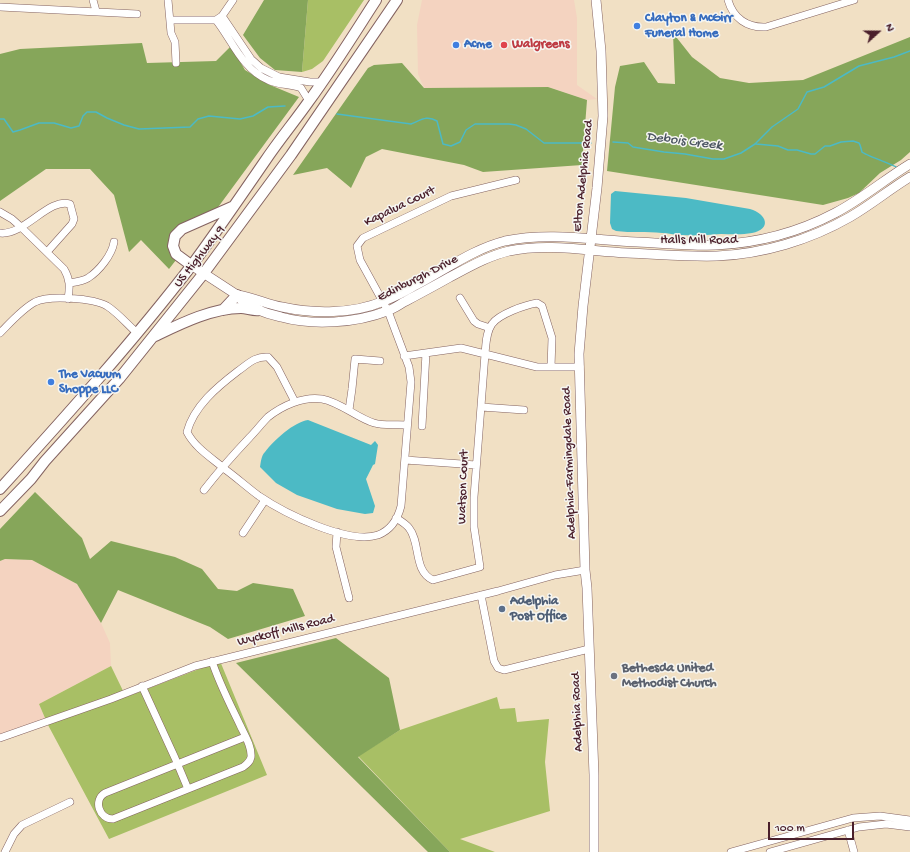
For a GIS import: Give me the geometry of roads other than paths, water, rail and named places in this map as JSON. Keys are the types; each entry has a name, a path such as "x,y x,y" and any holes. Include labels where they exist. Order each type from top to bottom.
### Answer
{"highway":[{"name":"US Highway 9","path":"0,489 47,438 137,333 191,265 236,205 266,160 309,101 376,0"},
{"name":"US Highway 9","path":"0,511 31,479 45,461 119,379 204,273 291,155 397,0"},
{"path":"191,265 176,254 173,246 175,236 182,229 236,205"},
{"path":"223,310 237,295"},
{"path":"152,338 178,325 223,310 241,308 259,310"}],"main road":[{"name":"Elton Adelphia Road","path":"579,354 598,188 603,116 601,52 596,0"},
{"name":"Halls Mill Road","path":"591,240 703,245 731,244 763,238 798,229 824,218 851,204 909,165"},
{"name":"Halls Mill Road","path":"590,251 709,256 747,253 771,248 811,235 849,218 908,178"},
{"name":"Edinburgh Drive","path":"237,295 247,296 261,302 284,308 309,311 350,310 383,301 415,286 476,252 491,246 505,242 533,238 559,237 591,240"},
{"name":"Edinburgh Drive","path":"191,265 237,295 242,302 259,310 284,318 310,322 332,322 352,320 388,311 481,261 508,252 541,247 590,251"},
{"name":"Adelphia-Farmingdale Road","path":"579,354 585,570"},
{"name":"Adelphia Road","path":"585,570 587,588 594,775 594,852"}],"street":[{"path":"93,0 96,11"},
{"path":"168,0 171,33 175,42 176,63"},
{"path":"170,20 219,18 233,0"},
{"path":"728,0 732,12 741,21 749,25 759,27 854,0"},
{"path":"0,7 137,14"},
{"path":"219,18 242,53 249,67 260,76 275,82 302,89 309,101"},
{"path":"242,53 257,65 272,74 305,81 322,82"},
{"name":"Kapalua Court","path":"396,518 399,515 401,506 411,382 408,367 388,311 360,260 357,246 363,238 451,196 516,180"},
{"path":"0,232 10,232 21,227 57,204 70,204 74,219 72,224 47,252"},
{"path":"0,212 12,219 21,227 65,270 70,283 68,299"},
{"path":"70,283 81,280 92,274 108,258 114,242"},
{"path":"1,330 36,301 54,297 97,302 107,306 137,333"},
{"path":"460,298 474,322 490,328 492,323 503,315 532,304 537,303 542,306 552,338 551,367"},
{"name":"Watson Court","path":"396,518 409,527 413,534 422,568 427,577 433,580 480,567 474,527 474,497 484,354 490,328"},
{"path":"404,356 461,348 537,367 580,367"},
{"path":"422,426 426,353"},
{"path":"294,402 277,367 268,357 260,356 216,388 197,411 190,422 187,432 192,441 222,467 265,500 286,513 317,526 354,537 377,535 389,529 396,518"},
{"path":"349,410 355,359 380,361"},
{"path":"204,490 222,467 268,417 294,402 309,399 322,399 349,410 376,424 407,425"},
{"path":"481,407 524,410"},
{"path":"405,460 476,465"},
{"path":"243,533 265,500"},
{"path":"337,532 336,548 349,598"},
{"name":"Wyckoff Mills Road","path":"0,738 111,699 183,669 481,595 555,575 585,570"},
{"path":"481,595 494,661 498,668 504,670 589,649"},
{"path":"212,661 215,672 245,737 249,747 251,756 248,763 113,819 106,818 100,809 98,800 106,793 245,737"},
{"path":"142,686 188,789"},
{"path":"5,852 14,834 22,825 70,802"},
{"path":"731,852 853,818 880,816 910,820"},
{"path":"770,852 859,827 880,824 910,827"},
{"path":"848,830 854,852"}],"water":[{"path":"615,191 686,198 750,209 760,214 765,221 765,225 758,231 740,234 676,235 656,232 616,231 612,229 610,223 611,194"},
{"path":"308,420 371,445 375,441 378,445 375,464 373,465 366,479 375,506 373,513 365,514 337,509 297,495 276,483 260,467 263,455 274,442 297,424"}],"waterway":[{"name":"Debois Creek","path":"613,142 628,143 633,147 664,152 713,159 724,159 741,153 755,144 772,127 798,109 807,92 824,87 859,66 894,57 910,51"},
{"name":"Debois Creek","path":"0,119 4,119 13,132 39,123 54,123 71,128 79,126 83,116 87,112 96,112 124,125 139,129 190,127 198,119 209,116 240,119 253,116 268,107 285,106"},
{"name":"Debois Creek","path":"337,114 411,124 430,118 437,121 443,144 451,146 460,142 466,130 475,124 516,125 526,129 544,143 591,143"},
{"path":"756,144 778,146 788,150 797,150 815,154 825,146 853,141 859,143 862,152 898,168"}],"place":[{"name":"Clayton & McGirr Funeral Home","path":"637,26"},
{"name":"Acme","path":"456,45"},
{"name":"Walgreens","path":"504,45"},
{"name":"The Vacuum Shoppe LLC","path":"51,382"},
{"name":"Adelphia Post Office","path":"502,609"},
{"name":"Bethesda United Methodist Church","path":"614,676"}]}
